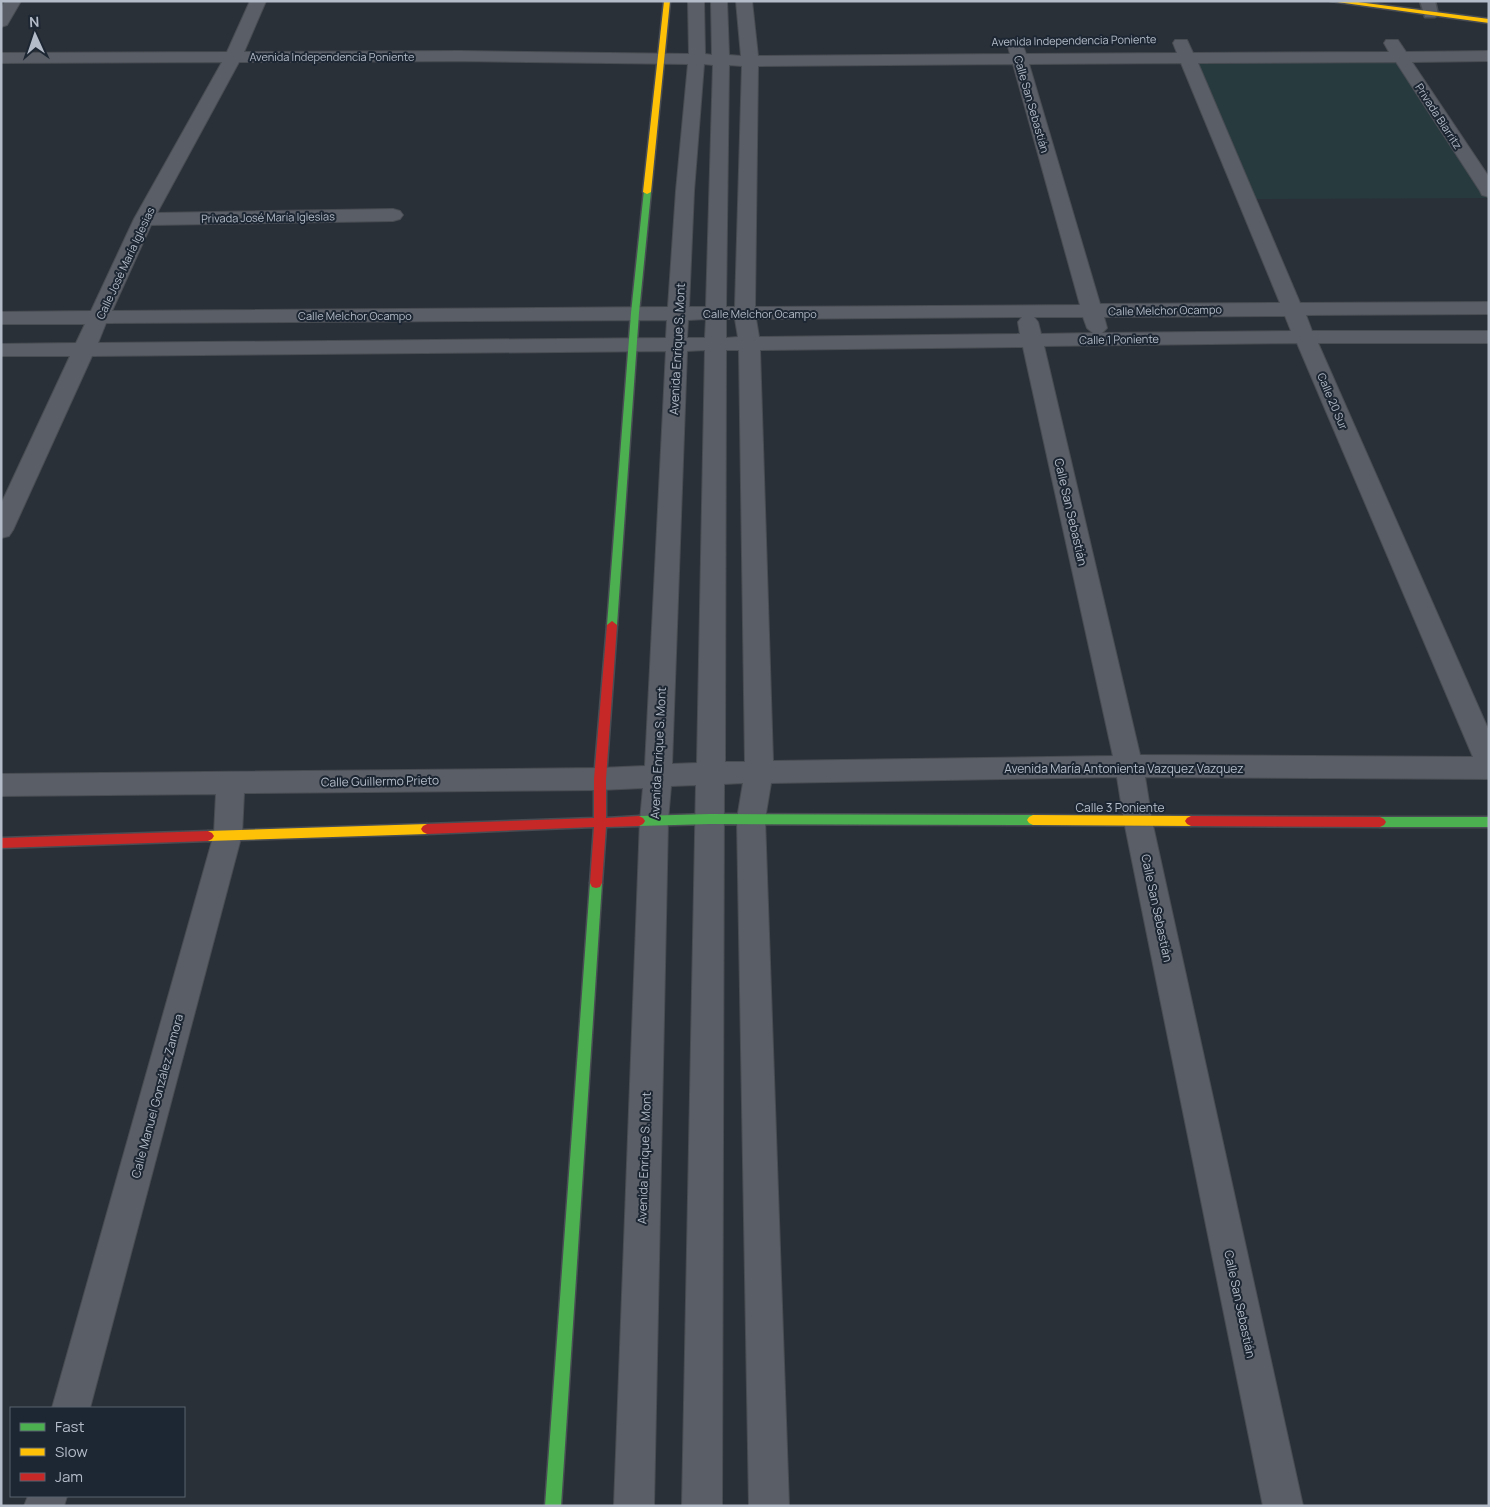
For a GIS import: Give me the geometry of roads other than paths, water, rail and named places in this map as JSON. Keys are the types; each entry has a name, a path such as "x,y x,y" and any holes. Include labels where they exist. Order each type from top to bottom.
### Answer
{"street":[{"path":"1,22 13,1"},
{"name":"Calle José María Iglesias","path":"1,530 144,219 234,56 258,1"},
{"path":"553,1506 600,823 600,779 636,313 663,58 667,1"},
{"name":"Avenida Enrique S. Mont","path":"696,1 709,51 716,314 702,1506"},
{"name":"Avenida Enrique S. Mont","path":"634,1506 654,820 658,777 678,313 685,190 719,1"},
{"path":"744,1 753,49 745,314 749,344 759,773 751,819 769,1506"},
{"path":"1333,1 1429,8 1489,21"},
{"name":"Privada Biarritz","path":"1410,40 1385,40 1401,56 1489,191"},
{"path":"1469,40 1489,40"},
{"name":"Avenida Independencia Poniente","path":"994,41 1017,50 1034,41"},
{"name":"Avenida Independencia Poniente","path":"1,58 234,56 663,58 709,51 753,49 1017,50 1184,44 1401,56 1489,56"},
{"name":"Calle 20 Sur","path":"1184,44 1292,308 1489,762"},
{"name":"Calle San Sebastián","path":"1017,50 1100,339"},
{"name":"Privada José María Iglesias","path":"144,219 393,215"},
{"name":"Calle Melchor Ocampo","path":"1,318 1489,308"},
{"name":"Calle San Sebastián","path":"1025,311 1129,766 1138,821 1283,1506"},
{"name":"Calle 1 Poniente","path":"749,344 1305,337 1489,337"},
{"path":"1,350 749,344"},
{"name":"Avenida María Antonienta Vazquez Vazquez","path":"759,773 1129,766 1489,768"},
{"name":"Calle Guillermo Prieto","path":"1,785 600,779 712,773 759,773"},
{"name":"Calle Manuel González Zamora","path":"71,1407 228,834 231,783"},
{"path":"1,843 654,820 751,819"},
{"name":"Calle 3 Poniente","path":"751,819 1489,822"}]}
